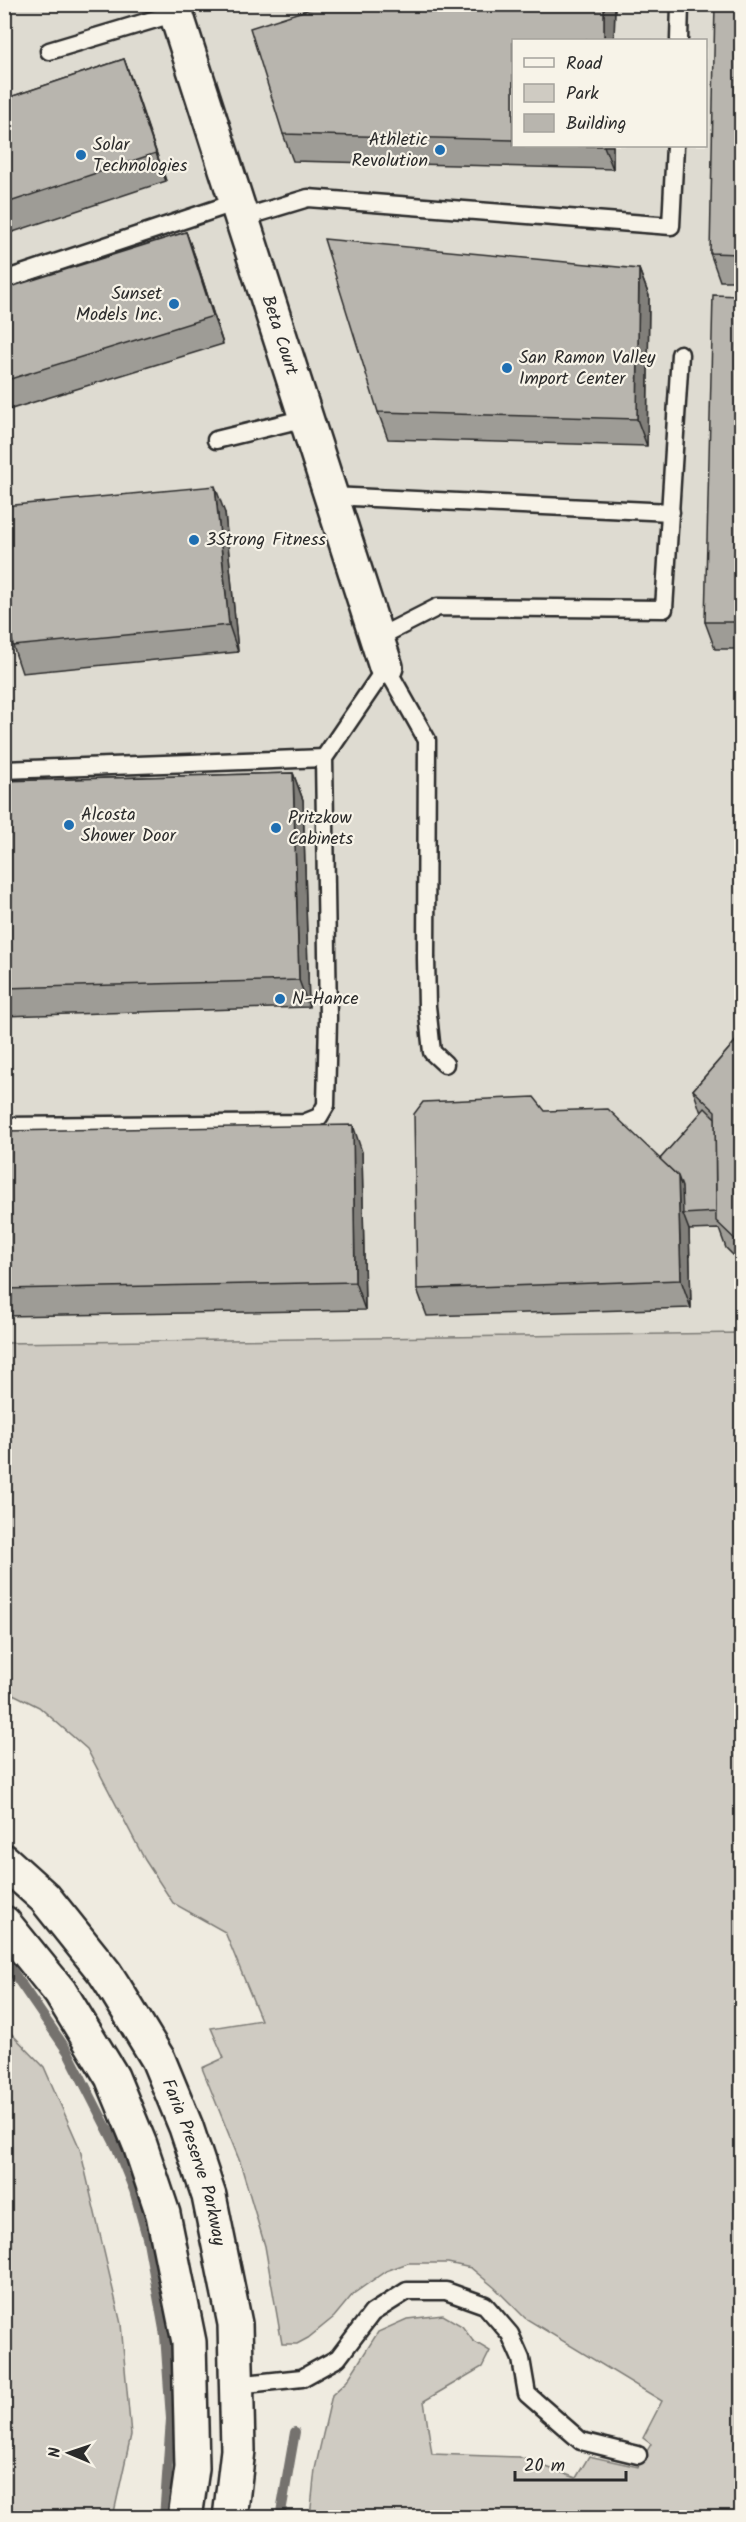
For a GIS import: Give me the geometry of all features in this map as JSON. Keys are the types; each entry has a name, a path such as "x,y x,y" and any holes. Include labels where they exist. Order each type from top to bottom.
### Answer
{"street":[{"name":"Beta Court","path":"175,9 381,652"},
{"name":"Faria Preserve Parkway","path":"4,1861 45,1898 105,1973 158,2059 186,2127 209,2196 235,2324 238,2450 230,2517"},
{"path":"4,1923 60,1992 112,2077 140,2145 164,2214 189,2342 192,2468 185,2517"}],"lane":[{"path":"679,39 680,4"},
{"path":"49,51 175,9"},
{"path":"4,280 239,210 308,198 671,226 675,147"},
{"path":"4,1126 304,1123 319,1117 326,1105 328,1018 324,758 381,652 438,607 664,609 680,354"},
{"path":"216,440 306,418"},
{"path":"331,496 671,512"},
{"path":"381,652 427,740 427,1006 432,1052 445,1064"},
{"path":"4,770 324,758"},
{"path":"236,2385 302,2378 338,2358 372,2313 407,2291 446,2291 485,2305 498,2319 510,2334 521,2359 527,2394 581,2441 638,2455"}],"shaded area":[{"path":"4,5 741,5 741,1333 5,1343"}],"green space":[{"path":"741,1333 741,2517 310,2517 315,2469 332,2395 347,2381 378,2332 407,2319 443,2315 462,2326 473,2341 490,2351 482,2367 424,2401 432,2454 519,2457 576,2478 589,2456 638,2467 651,2444 643,2438 662,2401 525,2318 471,2268 448,2263 408,2263 386,2271 353,2294 334,2317 308,2338 297,2344 282,2344 265,2246 240,2162 202,2068 224,2058 211,2028 261,2020 225,1932 173,1903 145,1860 87,1749 39,1707 5,1690 4,1343"},
{"path":"4,2026 44,2067 80,2149 121,2324 131,2435 113,2517 5,2517"}],"building":[{"path":"325,4 604,4 604,39 512,39 512,140 283,134 250,28"},
{"path":"715,4 741,4 741,254 710,253"},
{"name":"Solar Technologies","path":"124,59 156,153 4,204 4,99"},
{"path":"186,232 213,316 4,381 4,289"},
{"name":"San Ramon Valley Import Center","path":"324,239 639,269 637,419 378,412"},
{"path":"713,295 741,296 741,622 705,622"},
{"path":"215,486 229,625 13,646 4,564 4,506"},
{"path":"293,773 299,980 4,988 4,781"},
{"path":"741,1035 741,1245 716,1221 715,1111 693,1090"},
{"path":"534,1097 545,1111 608,1109 678,1176 681,1280 417,1289 414,1114 423,1102"},
{"path":"705,1108 715,1118 716,1212 683,1214 682,1187 678,1176 660,1159"},
{"path":"353,1125 355,1282 4,1289 4,1131"}],"waterway":[{"path":"4,1959 68,2052 117,2148 134,2190 148,2241 165,2335 171,2419 164,2518"},
{"path":"280,2518 295,2432"}],"place":[{"name":"Athletic Revolution","path":"440,150"},
{"name":"Solar Technologies","path":"81,155"},
{"name":"Sunset Models Inc.","path":"174,304"},
{"name":"San Ramon Valley Import Center","path":"507,368"},
{"name":"3Strong Fitness","path":"194,540"},
{"name":"Alcosta Shower Door","path":"69,825"},
{"name":"Pritzkow Cabinets","path":"276,828"},
{"name":"N-Hance","path":"280,999"}]}
